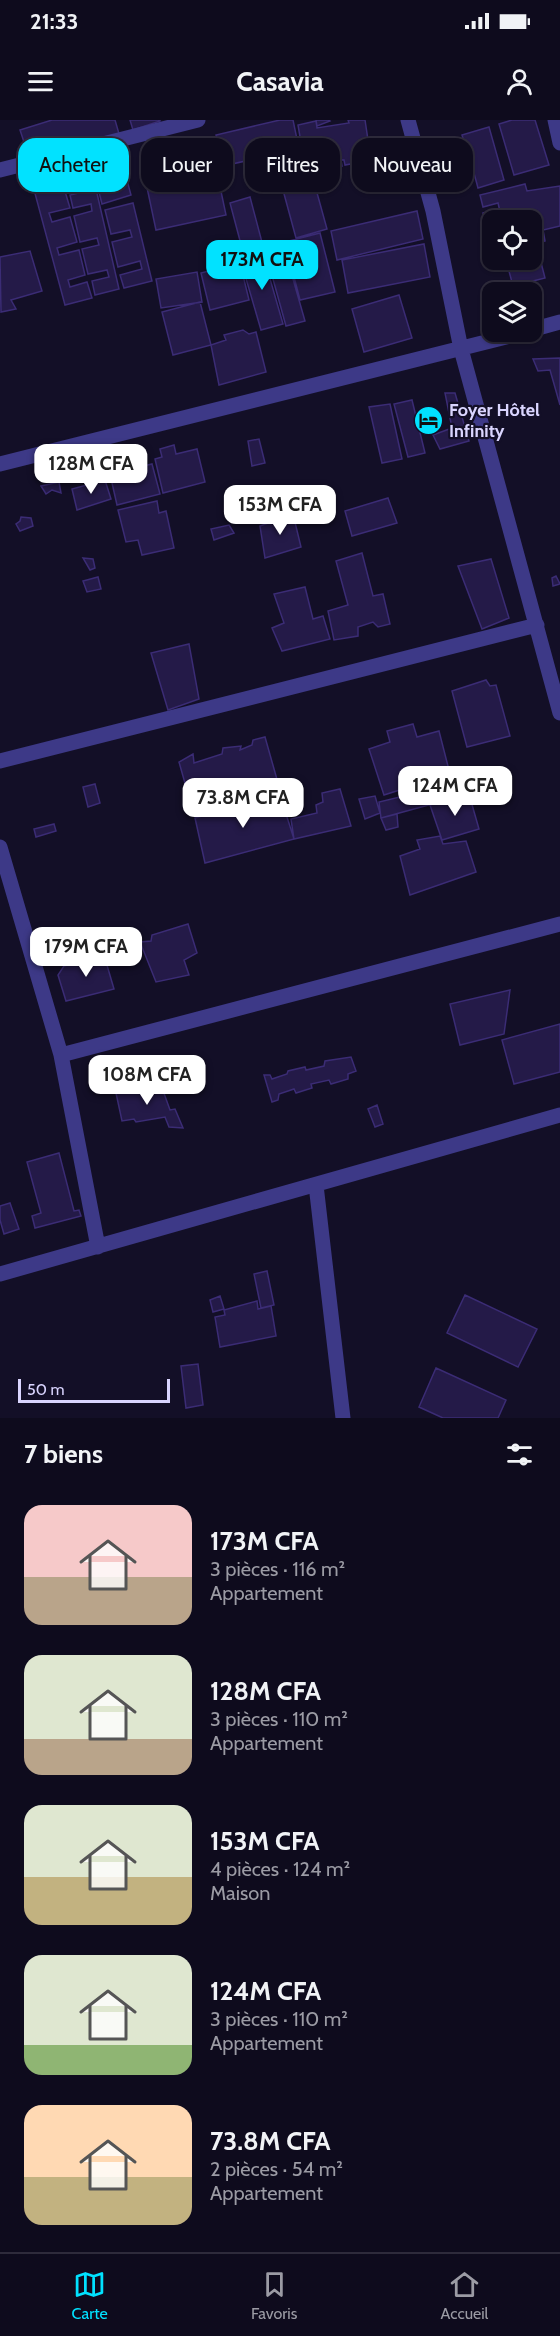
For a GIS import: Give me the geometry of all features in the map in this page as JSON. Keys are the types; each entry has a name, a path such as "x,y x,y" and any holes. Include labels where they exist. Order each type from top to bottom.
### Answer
{"street":[{"path":"0,170 198,120"},
{"path":"408,120 433,211 461,349 560,713"},
{"path":"555,120 560,143"},
{"path":"542,327 560,322"},
{"path":"0,464 488,342"},
{"path":"0,761 537,625"},
{"path":"0,847 61,1055 98,1247"},
{"path":"61,1055 560,924"},
{"path":"0,1274 560,1115"},
{"path":"316,1185 343,1418"}],"building":[{"path":"52,120 115,120 120,138 23,138 20,130"},
{"path":"130,120 160,120 160,121 133,130"},
{"path":"280,120 293,120 297,138 245,138 245,161 233,164 233,138 217,138 216,135"},
{"path":"316,120 329,120 330,121 317,126"},
{"path":"348,120 365,120 368,138 352,138 352,164 345,165 344,160 341,160 342,166 340,166 340,138 300,138 298,125 316,121 317,128 349,123"},
{"path":"512,120 535,120 549,165 514,175 499,124"},
{"path":"489,127 504,180 478,188 473,174 473,138 463,138 462,135"},
{"path":"525,184 527,191 560,186 560,226 543,230 545,241 542,242 542,210 500,210 498,203 483,207 480,195"},
{"path":"129,188 131,195 102,204 99,192 129,192"},
{"path":"35,192 65,192 70,208 49,213 52,222 70,217 77,242 57,248 59,255 79,250 85,275 68,280 70,287 87,282 92,298 65,305"},
{"path":"97,192 119,289 95,295 92,281 109,277 107,270 88,274 82,249 99,245 97,238 80,242 74,216 92,211 91,204 73,208 70,195"},
{"path":"148,192 221,192 226,215 156,230"},
{"path":"284,192 317,192 327,229 296,238"},
{"path":"250,197 263,246 243,252 230,203"},
{"path":"133,203 152,281 124,288 120,275 142,269 140,261 118,267 112,242 132,237 130,230 111,234 105,210"},
{"path":"417,211 423,239 337,260 331,231"},
{"path":"320,233 335,292 300,300 285,242"},
{"path":"283,244 305,321 286,326 265,250"},
{"path":"424,244 430,277 348,293 342,260"},
{"path":"30,251 42,291 11,300 16,309 1,312 0,257"},
{"path":"262,251 283,324 261,330 240,258"},
{"path":"240,263 249,300 210,310 201,273"},
{"path":"542,266 545,278 529,282 512,282 509,270 542,270"},
{"path":"197,272 202,302 161,308 156,279"},
{"path":"399,295 412,338 364,352 352,309"},
{"path":"200,302 211,345 173,355 162,312"},
{"path":"243,330 249,334 256,332 266,372 219,385 211,345 226,340 224,335"},
{"path":"560,358 560,405 550,370 538,371 533,359"},
{"path":"445,393 455,393 469,441 440,449 433,435 452,428"},
{"path":"412,400 425,453 408,457 394,404"},
{"path":"390,404 402,459 382,463 369,407"},
{"path":"259,439 265,463 252,466 248,441"},
{"path":"174,445 176,454 197,449 205,482 163,493 155,459 162,457 160,449"},
{"path":"152,464 160,494 117,505 110,474"},
{"path":"105,480 111,499 77,510 72,489"},
{"path":"59,482 61,493 52,490 46,494 41,486"},
{"path":"388,498 397,523 352,536 345,511"},
{"path":"157,501 159,513 166,511 174,548 142,555 138,540 126,542 118,510"},
{"path":"293,514 301,547 265,558 260,526"},
{"path":"21,517 31,518 33,526 20,531 16,524"},
{"path":"229,525 234,533 214,540 211,529"},
{"path":"362,553 373,596 383,594 390,624 378,627 373,622 358,627 358,636 334,640 328,611 348,605 336,561"},
{"path":"83,558 93,559 95,568 90,570"},
{"path":"491,559 509,618 482,629 458,566"},
{"path":"556,576 560,584 553,586 552,578"},
{"path":"98,577 101,589 87,592 83,581"},
{"path":"305,587 313,619 323,616 330,639 282,651 272,628 284,623 274,594"},
{"path":"189,644 199,699 168,710 151,653"},
{"path":"486,680 490,686 496,685 510,736 467,747 452,691"},
{"path":"413,724 417,737 439,731 450,774 384,795 369,749 390,742 387,731"},
{"path":"265,737 278,783 192,808 179,762 193,754 194,763 222,754 223,748 241,746 240,750 252,745 253,740"},
{"path":"466,781 469,794 381,818 379,802"},
{"path":"95,784 100,803 88,807 83,787"},
{"path":"340,789 351,826 294,839 291,819 317,813 316,805 323,802 322,793"},
{"path":"469,794 479,829 442,840 430,805"},
{"path":"280,795 294,839 205,863 195,818 228,809 229,804 241,801 246,805"},
{"path":"375,796 380,813 365,819 359,799"},
{"path":"397,814 398,827 386,830 381,818"},
{"path":"54,824 56,831 36,837 34,829"},
{"path":"440,836 443,844 466,841 476,872 410,895 400,856 420,849 417,840"},
{"path":"188,924 197,953 184,960 189,975 156,982 140,942 151,941 152,935"},
{"path":"104,955 114,989 66,1001 58,975 64,966"},
{"path":"510,990 504,1034 460,1045 450,1004"},
{"path":"560,1024 560,1072 514,1084 502,1040"},
{"path":"351,1057 356,1071 348,1074 348,1079 331,1084 329,1080 311,1084 312,1088 296,1093 294,1089 279,1094 278,1100 272,1102 264,1075 270,1075 272,1079 287,1074 288,1071 324,1066 325,1061"},
{"path":"161,1085 170,1110 175,1109 183,1128 169,1127 165,1117 136,1122 134,1119 122,1121 116,1093"},
{"path":"377,1105 383,1124 375,1127 368,1109"},
{"path":"59,1153 74,1211 79,1210 81,1216 35,1228 32,1216 41,1213 27,1162"},
{"path":"10,1203 19,1229 4,1234 0,1220 0,1206"},
{"path":"267,1271 274,1305 261,1308 254,1274"},
{"path":"465,1295 537,1329 518,1367 447,1333"},
{"path":"220,1296 224,1309 213,1312 210,1300"},
{"path":"257,1301 258,1309 271,1306 276,1336 220,1347 215,1317 225,1315 224,1310"},
{"path":"198,1364 203,1405 186,1408 181,1366"},
{"path":"436,1368 506,1400 498,1418 443,1418 419,1407"}],"place":[{"name":"Foyer Hôtel Infinity","path":"428,420"}]}
